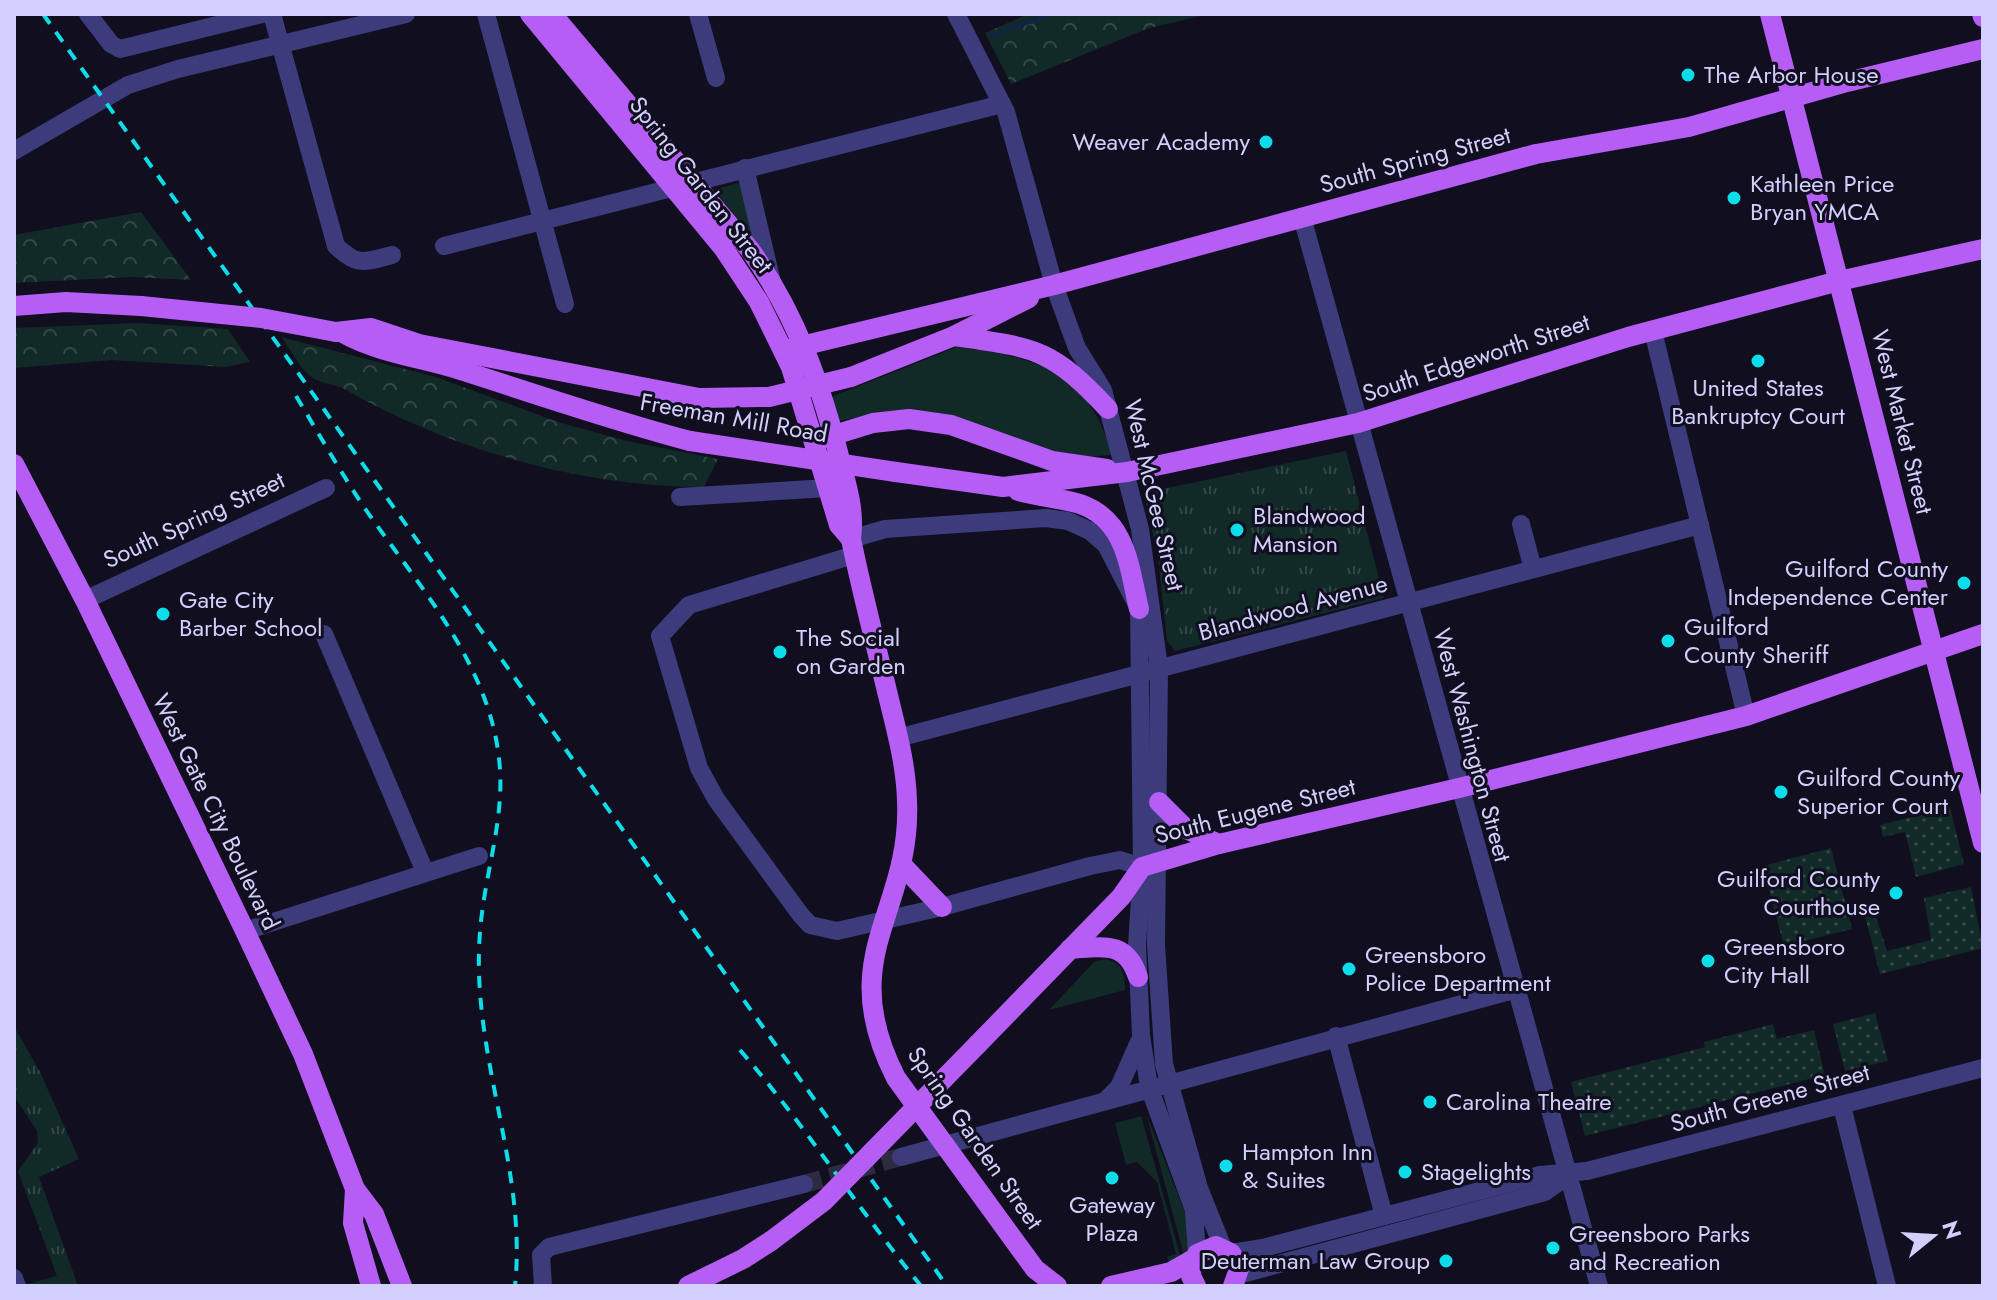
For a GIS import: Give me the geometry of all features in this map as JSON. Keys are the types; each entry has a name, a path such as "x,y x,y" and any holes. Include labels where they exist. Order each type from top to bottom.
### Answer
{"main road":[{"name":"Spring Garden Street","path":"530,14 745,278 795,348"},
{"name":"Spring Garden Street","path":"552,14 693,182 771,281 853,519 852,547 898,738 908,803 901,864 872,962 870,1003 882,1049 896,1078 944,1145 1035,1269 1054,1285"},
{"name":"West Market Street","path":"1770,14 1983,843"},
{"name":"South Spring Street","path":"1054,285 1536,154 1689,127 1792,97 1983,49"},
{"name":"South Edgeworth Street","path":"1127,472 1358,423 1561,356 1839,281 1983,249"},
{"name":"Freeman Mill Road","path":"14,306 66,302 141,306 261,318 340,332 371,328 419,344 699,398 769,397 851,377 954,336 1054,285"},
{"path":"795,348 1054,285"},
{"name":"Freeman Mill Road","path":"340,332 361,343 452,368 604,419 690,441 1003,487 1127,472"},
{"path":"954,336 1034,350 1061,362 1108,409"},
{"path":"824,438 873,423 909,419 951,425 1052,461 1127,472"},
{"name":"Spring Garden Street","path":"824,438 828,488 839,525 852,547"},
{"name":"West Gate City Boulevard","path":"14,464 85,600 245,931 303,1054 355,1189 374,1214 402,1286"},
{"path":"1003,487 1082,505 1102,516 1125,545 1139,609"},
{"name":"South Eugene Street","path":"688,1286 743,1259 824,1201 1151,864 1219,844 1746,716 1983,634"},
{"path":"1159,802 1186,829 1219,844"},
{"path":"901,864 942,907"},
{"path":"1070,949 1119,949 1128,955 1138,977"},
{"name":"West Gate City Boulevard","path":"355,1189 353,1223 371,1286"},
{"path":"1111,1286 1174,1271 1210,1246 1227,1250 1238,1263 1235,1282"},
{"path":"1174,1286 1196,1286 1191,1276 1194,1257"}],"street":[{"path":"88,14 111,44 120,49 262,14"},
{"path":"272,14 336,246 351,261 363,262 392,255"},
{"path":"14,151 56,130 118,89 178,69 406,14"},
{"path":"486,14 565,304"},
{"path":"698,14 716,78"},
{"name":"West McGee Street","path":"956,14 1002,104 1070,334 1103,390 1127,472 1147,562 1159,667 1159,802 1138,977 1141,1035 1209,1221 1227,1250"},
{"path":"444,246 1002,104"},
{"path":"745,168 771,281"},
{"name":"West Washington Street","path":"1302,217 1599,1286"},
{"path":"1653,331 1746,716"},
{"name":"South Spring Street","path":"85,600 326,488"},
{"path":"680,497 828,488"},
{"path":"1139,609 1106,545 1090,531 1068,521 1046,518 957,522 885,529 852,547 689,605 662,631 660,642 699,768 716,799 810,925 837,931 942,907 1108,862 1120,860 1151,864"},
{"path":"1521,524 1533,569"},
{"name":"Blandwood Avenue","path":"898,738 1700,525"},
{"name":"West McGee Street","path":"1139,609 1139,673 1156,945 1158,1085 1191,1198 1194,1257"},
{"path":"324,634 425,872"},
{"path":"245,931 479,856"},
{"path":"901,1157 1517,989"},
{"path":"1106,1100 1119,1087 1141,1035"},
{"path":"1336,1036 1384,1216"},
{"name":"South Greene Street","path":"1227,1250 1263,1248 1540,1175 1569,1175 1983,1068"},
{"path":"1842,1106 1887,1286"},
{"name":"South Greene Street","path":"1235,1282 1545,1192 1569,1175"},
{"path":"543,1286 541,1255 549,1247 804,1184"},
{"path":"14,1278 17,1286"}],"green space":[{"path":"1028,14 1209,14 1149,28 1011,84 985,33"},
{"path":"743,184 753,238 716,193 716,189"},
{"path":"141,212 191,280 132,277 14,283 14,235"},
{"path":"138,323 228,329 250,362 225,367 112,360 14,368 14,328"},
{"path":"281,337 436,377 558,422 627,441 718,459 704,487 611,480 518,461 428,430 344,389 313,378 302,368"},
{"path":"957,347 1012,356 1056,373 1074,386 1089,404 1102,426 1112,455 1067,458 884,413 838,421 831,397"},
{"path":"1346,451 1384,598 1175,651 1167,641 1158,557 1146,504 1153,491"},
{"path":"1950,807 1964,864 1916,877 1905,832 1883,837 1880,825"},
{"path":"1831,848 1852,929 1784,946 1763,866"},
{"path":"1971,887 1983,948 1880,974 1864,913 1874,910 1887,951 1931,940 1924,898"},
{"path":"1104,959 1119,965 1125,990 1049,1010 1094,962"},
{"path":"1875,1013 1888,1061 1845,1071 1833,1024"},
{"path":"1773,1024 1777,1039 1814,1030 1825,1075 1585,1136 1571,1082 1705,1047 1704,1042"},
{"path":"14,1026 40,1072 79,1159 39,1177 78,1286 20,1286 57,1276 18,1171 38,1143 37,1131 14,1096"},
{"path":"1146,1113 1185,1212 1191,1216 1193,1245 1185,1260"},
{"path":"1141,1116 1181,1258 1169,1263 1167,1257 1176,1254 1157,1182 1137,1162 1126,1165 1115,1123"}],"waterway":[{"path":"990,36 1052,14"}],"tunnel":[{"path":"804,1184 901,1157"}],"railway":[{"path":"43,14 947,1286"},
{"path":"296,396 357,496 451,632 484,698 495,733 500,770 499,806 481,924 479,981 485,1039 511,1180 517,1250 515,1286"},
{"path":"740,1050 921,1286"}],"place":[{"name":"The Arbor House","path":"1688,75"},
{"name":"Weaver Academy","path":"1266,142"},
{"name":"Kathleen Price Bryan YMCA","path":"1734,198"},
{"name":"United States Bankruptcy Court","path":"1758,361"},
{"name":"Blandwood Mansion","path":"1237,530"},
{"name":"Guilford County Independence Center","path":"1964,583"},
{"name":"Gate City Barber School","path":"163,614"},
{"name":"Guilford County Sheriff","path":"1668,641"},
{"name":"The Social on Garden","path":"780,652"},
{"name":"Guilford County Superior Court","path":"1781,792"},
{"name":"Guilford County Courthouse","path":"1896,893"},
{"name":"Greensboro City Hall","path":"1708,961"},
{"name":"Greensboro Police Department","path":"1349,969"},
{"name":"Carolina Theatre","path":"1430,1102"},
{"name":"Hampton Inn & Suites","path":"1226,1166"},
{"name":"Stagelights","path":"1405,1172"},
{"name":"Gateway Plaza","path":"1112,1178"},
{"name":"Greensboro Parks and Recreation","path":"1553,1248"},
{"name":"Deuterman Law Group","path":"1446,1261"}]}
